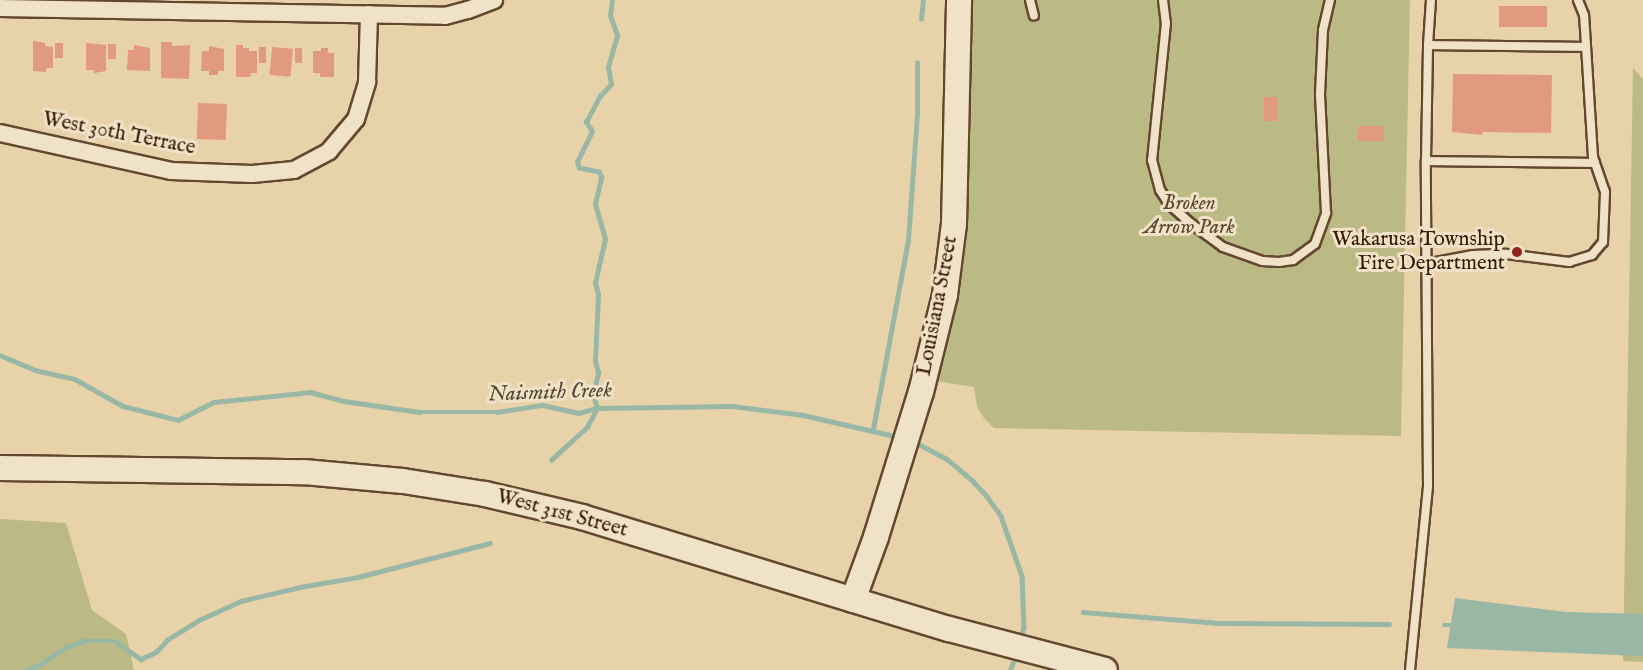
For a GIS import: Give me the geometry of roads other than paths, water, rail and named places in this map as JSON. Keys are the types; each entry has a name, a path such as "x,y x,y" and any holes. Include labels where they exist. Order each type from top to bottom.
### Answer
{"main road":[{"name":"Louisiana Street","path":"853,600 921,393 940,319 954,224 959,0"},
{"name":"West 31st Street","path":"0,468 294,471 440,487 571,514 949,629 1095,667"}],"street":[{"path":"0,8 48,4 445,16 494,0"},
{"name":"West 30th Terrace","path":"0,133 171,171 252,174 294,170 329,151 356,119 367,82 369,14"}],"lane":[{"path":"1030,0 1034,16"},
{"path":"1163,0 1166,31 1152,160 1160,190 1169,204 1223,247 1262,261 1280,262 1293,260 1315,244 1326,213 1320,94 1323,30 1330,0"},
{"path":"1410,670 1428,486 1425,264 1428,45 1431,0"},
{"path":"1425,264 1473,255 1506,254 1569,262 1592,255 1603,242 1606,217 1605,192 1595,163 1584,15 1578,0"},
{"path":"1428,45 1586,47"},
{"path":"1426,161 1595,163"}],"waterway":[{"path":"551,460 587,427 597,408 593,395 598,373 595,361 598,294 595,283 605,239 595,204 601,177 599,172 579,168 577,162 592,131 586,122 600,96 611,84 608,67 617,35 610,16 612,0"},
{"path":"921,19 923,0"},
{"path":"873,429 908,240 917,113 917,63"},
{"name":"Naismith Creek","path":"0,355 35,370 75,379 123,406 178,420 214,402 310,392 344,401 419,412 497,412 542,405 579,413 597,408 732,406 803,415 899,437"},
{"name":"Naismith Creek","path":"913,441 947,459 973,481 1001,516 1022,576 1024,628 1020,640"},
{"path":"26,670 41,664 64,648 83,641 115,641 141,659 156,652 167,640 199,620 241,601 300,587 358,577 490,543"},
{"path":"1083,612 1219,623 1389,624"},
{"path":"1444,625 1456,625"},
{"name":"Naismith Creek","path":"1010,670 1016,654"}],"place":[{"name":"Wakarusa Township Fire Department","path":"1517,252"}],"park label":[{"name":"Broken Arrow Park","path":"1189,216"}]}
